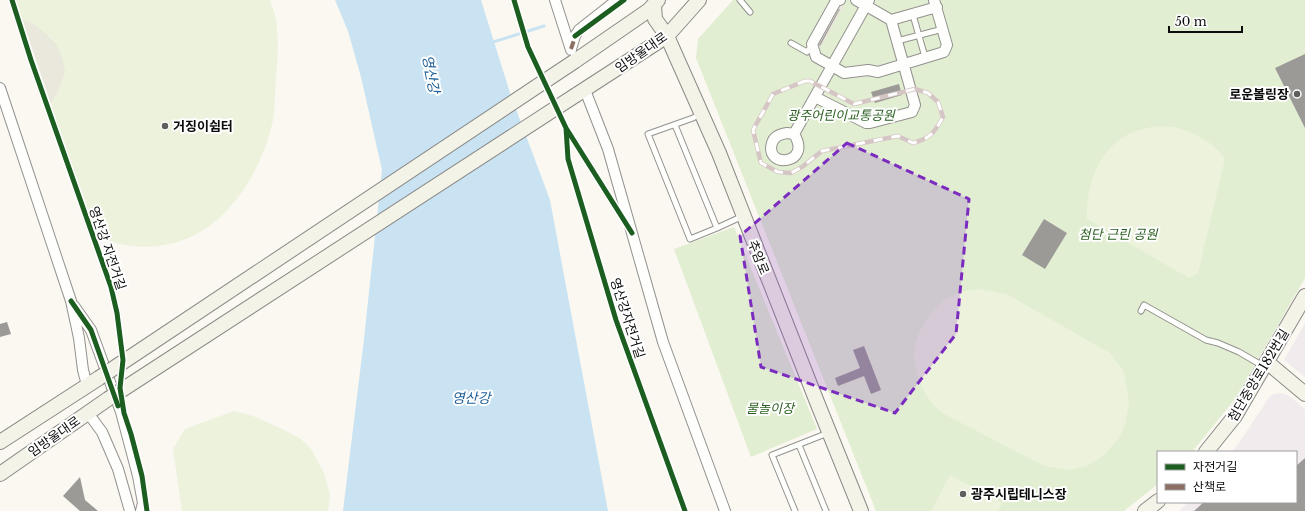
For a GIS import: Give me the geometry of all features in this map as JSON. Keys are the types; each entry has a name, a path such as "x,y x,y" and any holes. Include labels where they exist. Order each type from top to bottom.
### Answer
{"main road":[{"name":"임방울대로","path":"0,474 108,399 667,36 699,0"},
{"path":"573,55 649,10 656,2"},
{"name":"추암로","path":"656,2 655,19 667,36 702,112 861,511"},
{"name":"임방울대로","path":"0,442 93,381 573,55"},
{"name":"첨단중앙로182번길","path":"1207,451 1235,416 1305,296"},
{"path":"1266,364 1305,394"},
{"path":"1145,511 1157,502"}],"street":[{"path":"555,0 573,55"},
{"path":"573,55 575,36 579,30 618,0"},
{"path":"840,0 836,1 812,44 816,57 844,73 868,70 878,72 944,52 947,45 936,4 913,15 891,20"},
{"path":"815,97 866,123 912,112 915,105 891,20 867,3 856,0"},
{"path":"794,134 867,3"},
{"path":"0,88 71,301 79,338 83,370 93,381"},
{"path":"581,93 608,149 663,342 725,511"},
{"path":"71,301 91,330 121,412 138,476 143,503 141,511"},
{"path":"88,413 102,432 118,469 130,511"}],"lane":[{"path":"740,0 750,12"},
{"path":"913,15 925,57"},
{"path":"897,41 943,29"},
{"path":"791,43 807,52 812,44"},
{"path":"702,112 693,118 648,134 690,239 743,216"},
{"path":"674,125 717,228"},
{"path":"1141,311 1144,305 1206,340 1218,343 1266,364"},
{"path":"795,511 772,456 829,432"},
{"path":"799,445 826,511"}],"highlighted area":[{"path":"847,143 969,199 956,334 895,413 761,367 740,236"}],"shaded area":[{"path":"834,0 844,6 820,49 810,43"},
{"path":"22,19 35,25 46,34 56,44 61,54 65,72 59,89 51,104"},
{"path":"1305,323 1305,377 1284,360"},
{"path":"1281,393 1288,395 1305,409 1305,511 1179,511 1187,503 1297,503 1297,451 1233,451 1270,396"}],"green space":[{"name":"거징이쉼터","path":"16,0 270,0 275,14 278,41 273,120 267,141 249,181 236,200 221,216 204,229 185,239 164,245 146,247 119,244 94,233 51,104 55,97 35,25 22,19"},
{"name":"첨단 근린 공원","path":"733,0 1305,0 1305,278 1235,399 1193,451 1157,451 1157,485 1124,511 876,511 696,58 698,39"},
{"path":"1157,126 1179,128 1194,134 1212,144 1225,159 1198,273 1189,278 1087,219 1087,206 1092,180 1096,168 1103,157 1111,147 1133,132"},
{"name":"물놀이장","path":"734,227 817,429 751,457 674,249"},
{"path":"979,289 1007,294 1110,353 1124,372 1129,402 1126,422 1119,438 1104,455 1087,466 1070,470 1044,466 944,414 933,405 920,381 914,360 915,347 920,331 924,323 935,309 947,298 958,293"},
{"path":"234,411 253,416 282,429 301,439 311,449 324,473 330,495 328,511 182,511 173,449 185,429"},
{"name":"광주시립테니스장","path":"950,475 1002,503 998,511 931,511"}],"water":[{"name":"영산강","path":"335,0 481,0 510,93 550,200 608,511 343,511 364,339 382,170 361,77 348,31"}],"building":[{"path":"840,9 820,46 819,45"},
{"name":"로운볼링장","path":"1305,54 1305,128 1275,68"},
{"path":"899,84 902,95 875,103 871,92"},
{"path":"1044,219 1067,233 1045,269 1022,255"},
{"path":"7,322 11,334 0,337 0,324"},
{"path":"864,346 881,390 871,394 864,376 838,386 835,378 860,368 853,350"},
{"path":"1305,458 1305,511 1194,511 1203,503 1297,503 1297,465"},
{"path":"80,477 85,500 98,511 80,511 63,496"}],"waterway":[{"path":"490,43 544,26"}],"railway":[{"path":"805,81 810,81 854,104 915,89 928,93 938,102 943,117 931,134 919,141 913,143 898,136 822,151 802,167 791,173 778,172 761,163 753,130 773,94 805,81"}],"marked path":[{"path":"571,49 576,34"}],"cycle path":[{"name":"영산강 자전거길","path":"12,0 31,60 111,287 117,313 123,360 120,388 124,413 142,476 147,511"},
{"path":"514,0 528,47 566,128 632,233"},
{"path":"575,36 624,0"},
{"name":"영산강자전거길","path":"566,128 568,159 616,320 685,511"},
{"path":"71,301 91,330 118,406"}],"place":[{"name":"로운볼링장","path":"1297,94"},
{"name":"거징이쉼터","path":"165,126"},
{"name":"광주시립테니스장","path":"963,494"}],"park label":[{"name":"광주어린이교통공원","path":"841,115"}]}
